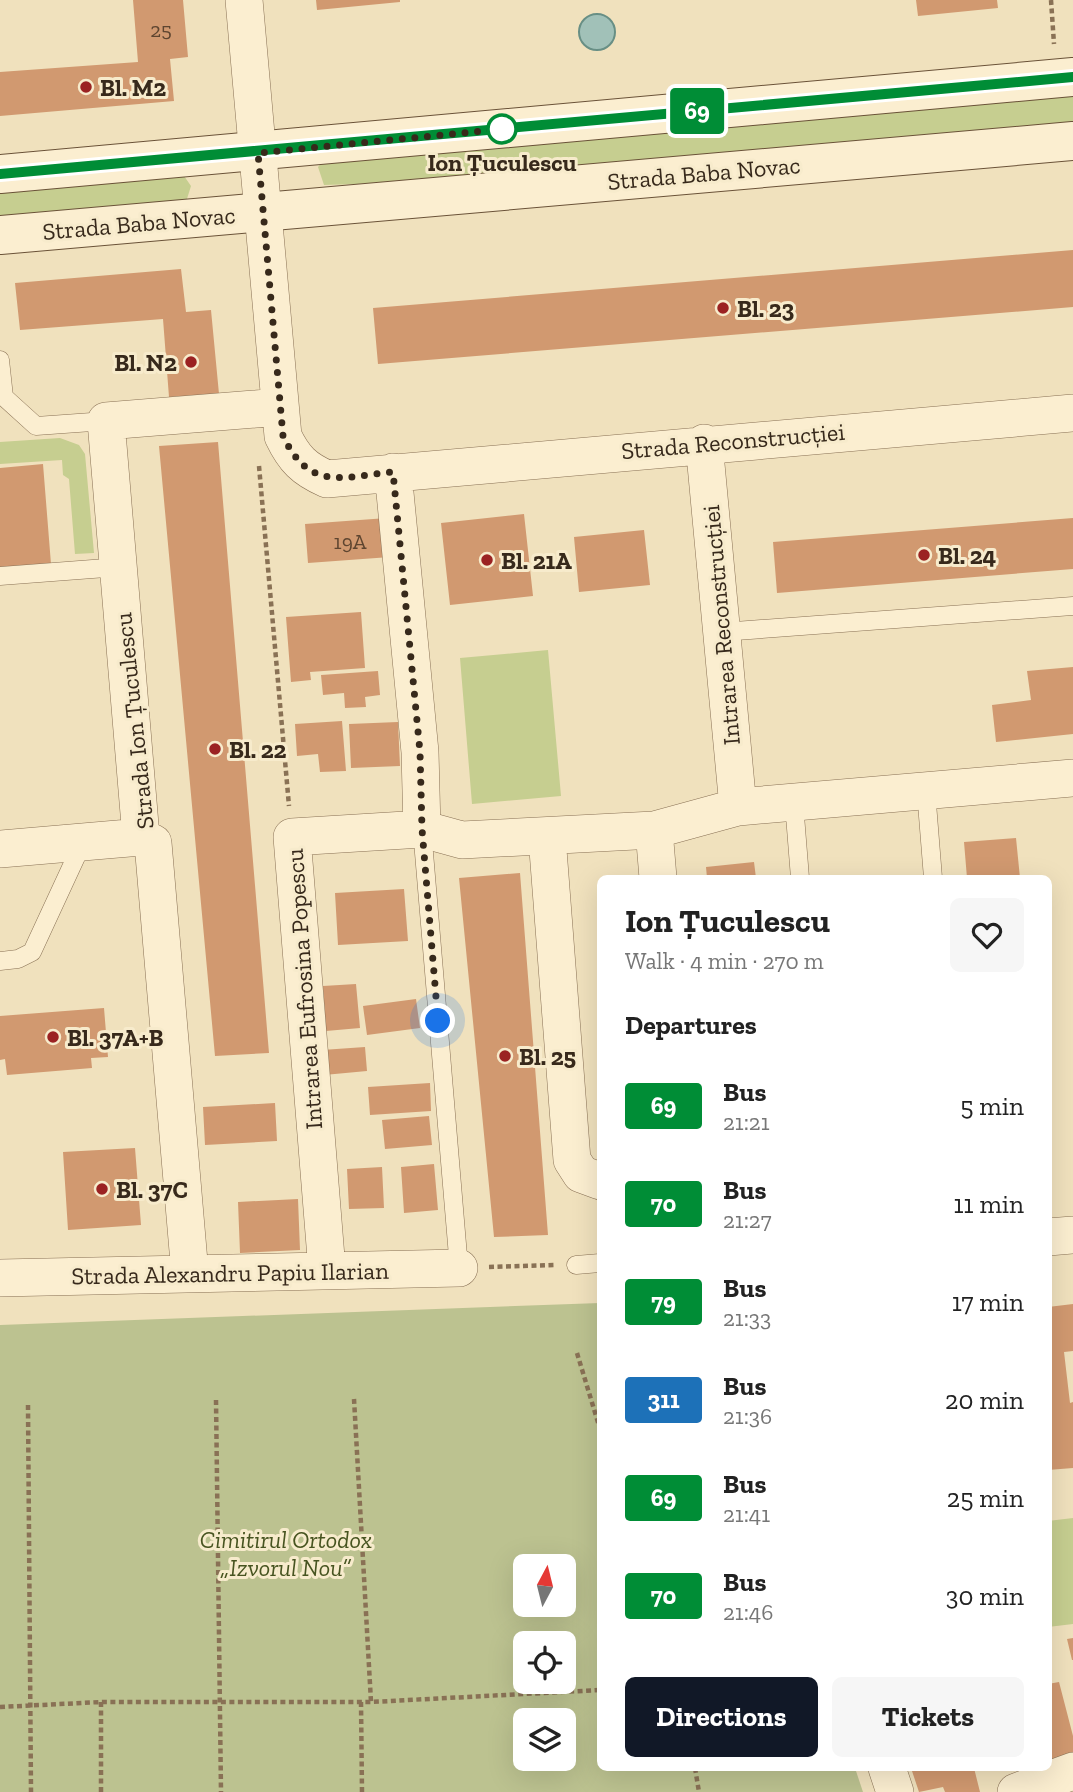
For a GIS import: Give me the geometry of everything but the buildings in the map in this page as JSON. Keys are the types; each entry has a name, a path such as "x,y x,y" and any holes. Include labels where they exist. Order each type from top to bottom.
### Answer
{"main road":[{"path":"0,174 258,153 1073,77"},
{"name":"Strada Baba Novac","path":"0,235 1073,141"}],"street":[{"path":"244,0 283,436 300,465 327,479 393,472 420,752 422,829 462,840 654,830 738,807 1073,778"},
{"path":"106,421 280,407"},
{"name":"Strada Reconstrucției","path":"393,472 1073,413"},
{"name":"Strada Ion Țuculescu","path":"106,421 141,838 153,843 190,1274"},
{"name":"Intrarea Reconstrucției","path":"705,443 738,807"},
{"name":"Intrarea Eufrosina Popescu","path":"327,1270 292,838 422,829"},
{"path":"654,830 658,875"},
{"path":"547,837 572,1160 580,1174 597,1180"},
{"path":"0,849 141,838"},
{"path":"1052,1237 1073,1235"},
{"name":"Strada Alexandru Papiu Ilarian","path":"0,1278 459,1268"},
{"path":"888,1771 895,1792"},
{"path":"1016,1792 1073,1771"}],"lane":[{"path":"0,360 2,397 36,426 106,421"},
{"path":"0,576 119,567"},
{"path":"722,632 1073,606"},
{"path":"926,791 933,875"},
{"path":"794,803 800,875"},
{"path":"422,829 459,1268"},
{"path":"0,961 18,959 32,952 82,844"},
{"path":"576,1265 597,1263"}],"path":[{"path":"259,465 292,838"},
{"path":"502,1267 576,1265"},
{"path":"577,1353 597,1419"},
{"path":"216,1399 221,1792"},
{"path":"355,1399 371,1702"},
{"path":"28,1405 31,1792"},
{"path":"0,1707 101,1702 371,1702 597,1690"},
{"path":"101,1702 101,1792"},
{"path":"361,1702 362,1792"},
{"path":"696,1771 699,1792"}],"green space":[{"path":"1073,93 1073,123 358,184 324,185 318,167 325,159"},
{"path":"182,173 191,186 186,202 0,218 0,189"},
{"path":"60,438 79,445 85,454 94,553 75,554 69,479 63,475 62,460 0,464 0,442"},
{"path":"548,650 561,796 472,804 460,658"},
{"name":"Cimitirul Ortodox „Izvorul Nou”","path":"597,1303 597,1771 856,1771 863,1792 0,1792 0,1325"},
{"path":"1073,1518 1073,1624 1052,1627 1052,1521"}],"water":[{"path":"597,14 610,19 615,32 610,45 597,50 584,45 579,32 584,19"}],"bus line":[{"name":"69","path":"0,174 1073,77"}],"place":[{"name":"Bl. M2","path":"86,87"},
{"name":"Ion Țuculescu","path":"502,129"},
{"name":"Bl. 23","path":"723,308"},
{"name":"Bl. N2","path":"191,362"},
{"name":"Bl. 24","path":"924,555"},
{"name":"Bl. 21A","path":"487,560"},
{"name":"Bl. 22","path":"215,749"},
{"name":"Bl. 37A+B","path":"53,1037"},
{"name":"Bl. 25","path":"505,1056"},
{"name":"Bl. 37C","path":"102,1189"}],"route":[{"path":"438,1021 422,829 420,752 393,472 327,479 300,465 283,436 258,153 513,128 502,129"}]}
